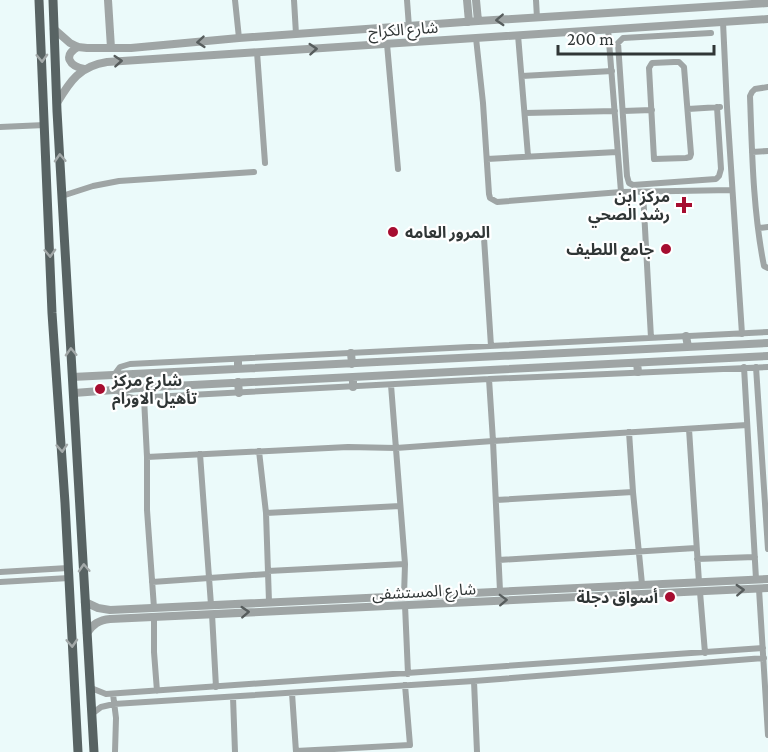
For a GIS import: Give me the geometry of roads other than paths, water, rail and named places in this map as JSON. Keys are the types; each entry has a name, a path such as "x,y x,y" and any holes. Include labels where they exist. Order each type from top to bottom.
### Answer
{"main road":[{"path":"39,0 52,313 78,752"},
{"path":"53,0 94,752"}],"street":[{"path":"108,0 111,48"},
{"path":"235,0 239,38"},
{"path":"294,0 296,34"},
{"path":"407,0 409,27"},
{"path":"468,0 469,22"},
{"path":"477,0 478,21"},
{"path":"536,0 537,18"},
{"path":"54,29 78,47 130,48 721,3 768,3"},
{"name":"شارع الكراج","path":"84,69 106,62 768,19"},
{"path":"723,22 742,334"},
{"path":"370,29 372,45"},
{"path":"608,29 621,192"},
{"path":"711,33 620,39 618,43 629,183 716,179 720,169 717,107"},
{"path":"518,35 528,156"},
{"path":"476,38 490,198 497,202 621,192 732,190"},
{"path":"387,44 398,169"},
{"path":"57,103 66,87 84,69 73,65 70,61 70,54 78,47"},
{"path":"257,52 266,163"},
{"path":"680,62 684,67 690,157 654,159 652,110 650,65 680,62"},
{"path":"522,76 612,70"},
{"path":"768,87 755,89 750,96 752,152 759,228 764,266 768,268"},
{"path":"688,109 727,107"},
{"path":"623,111 652,110"},
{"path":"525,113 615,111"},
{"path":"0,127 45,125"},
{"path":"752,152 768,151"},
{"path":"487,159 617,152"},
{"path":"62,196 118,181 254,172"},
{"path":"643,192 651,338"},
{"path":"759,228 768,227"},
{"path":"484,238 490,346"},
{"path":"114,375 125,365 768,332"},
{"path":"686,336 688,347"},
{"path":"72,377 768,343"},
{"path":"351,353 352,364"},
{"path":"74,393 238,382 768,356"},
{"path":"457,359 457,371"},
{"path":"238,360 238,369"},
{"path":"637,363 638,372"},
{"path":"117,390 127,398 144,398 768,366"},
{"path":"744,367 756,579"},
{"path":"756,367 768,549"},
{"path":"152,374 153,387"},
{"path":"353,376 353,387"},
{"path":"489,379 500,591"},
{"path":"238,382 238,393"},
{"path":"391,385 405,564 404,596"},
{"path":"144,398 147,510 154,608"},
{"path":"147,457 348,447 396,448 747,425"},
{"path":"689,429 699,582"},
{"path":"629,432 642,584"},
{"path":"259,451 266,513 269,602"},
{"path":"200,454 211,605"},
{"path":"496,500 633,492"},
{"path":"752,494 764,493"},
{"path":"266,513 400,506"},
{"path":"498,560 696,548"},
{"path":"697,559 755,557"},
{"path":"152,582 405,564"},
{"path":"0,572 69,573"},
{"path":"0,582 69,573"},
{"name":"شارع المستشفى","path":"85,602 93,607 106,610 768,579"},
{"path":"598,587 598,597"},
{"path":"764,589 763,648 768,735"},
{"name":"شارع المستشفى","path":"87,633 94,624 104,620 764,589"},
{"path":"700,592 705,652"},
{"path":"341,599 342,608"},
{"path":"405,605 408,674"},
{"path":"188,606 188,615"},
{"path":"212,614 216,687"},
{"path":"154,617 156,691"},
{"path":"91,688 106,694 113,694 763,648"},
{"path":"93,713 101,707 114,704 474,681 764,658"},
{"path":"600,660 601,670"},
{"path":"368,677 370,687"},
{"path":"474,681 477,752"},
{"path":"292,693 296,751 410,748 405,685"},
{"path":"113,694 115,752"},
{"path":"233,697 235,752"}],"place":[{"name":"مركز ابن رشد الصحي","path":"684,205"},
{"name":"المرور العامه","path":"393,232"},
{"name":"جامع اللطیف","path":"666,249"},
{"name":"شارع مركز تأهيل الاورام","path":"100,389"},
{"name":"أسواق دجلة","path":"670,597"}]}
